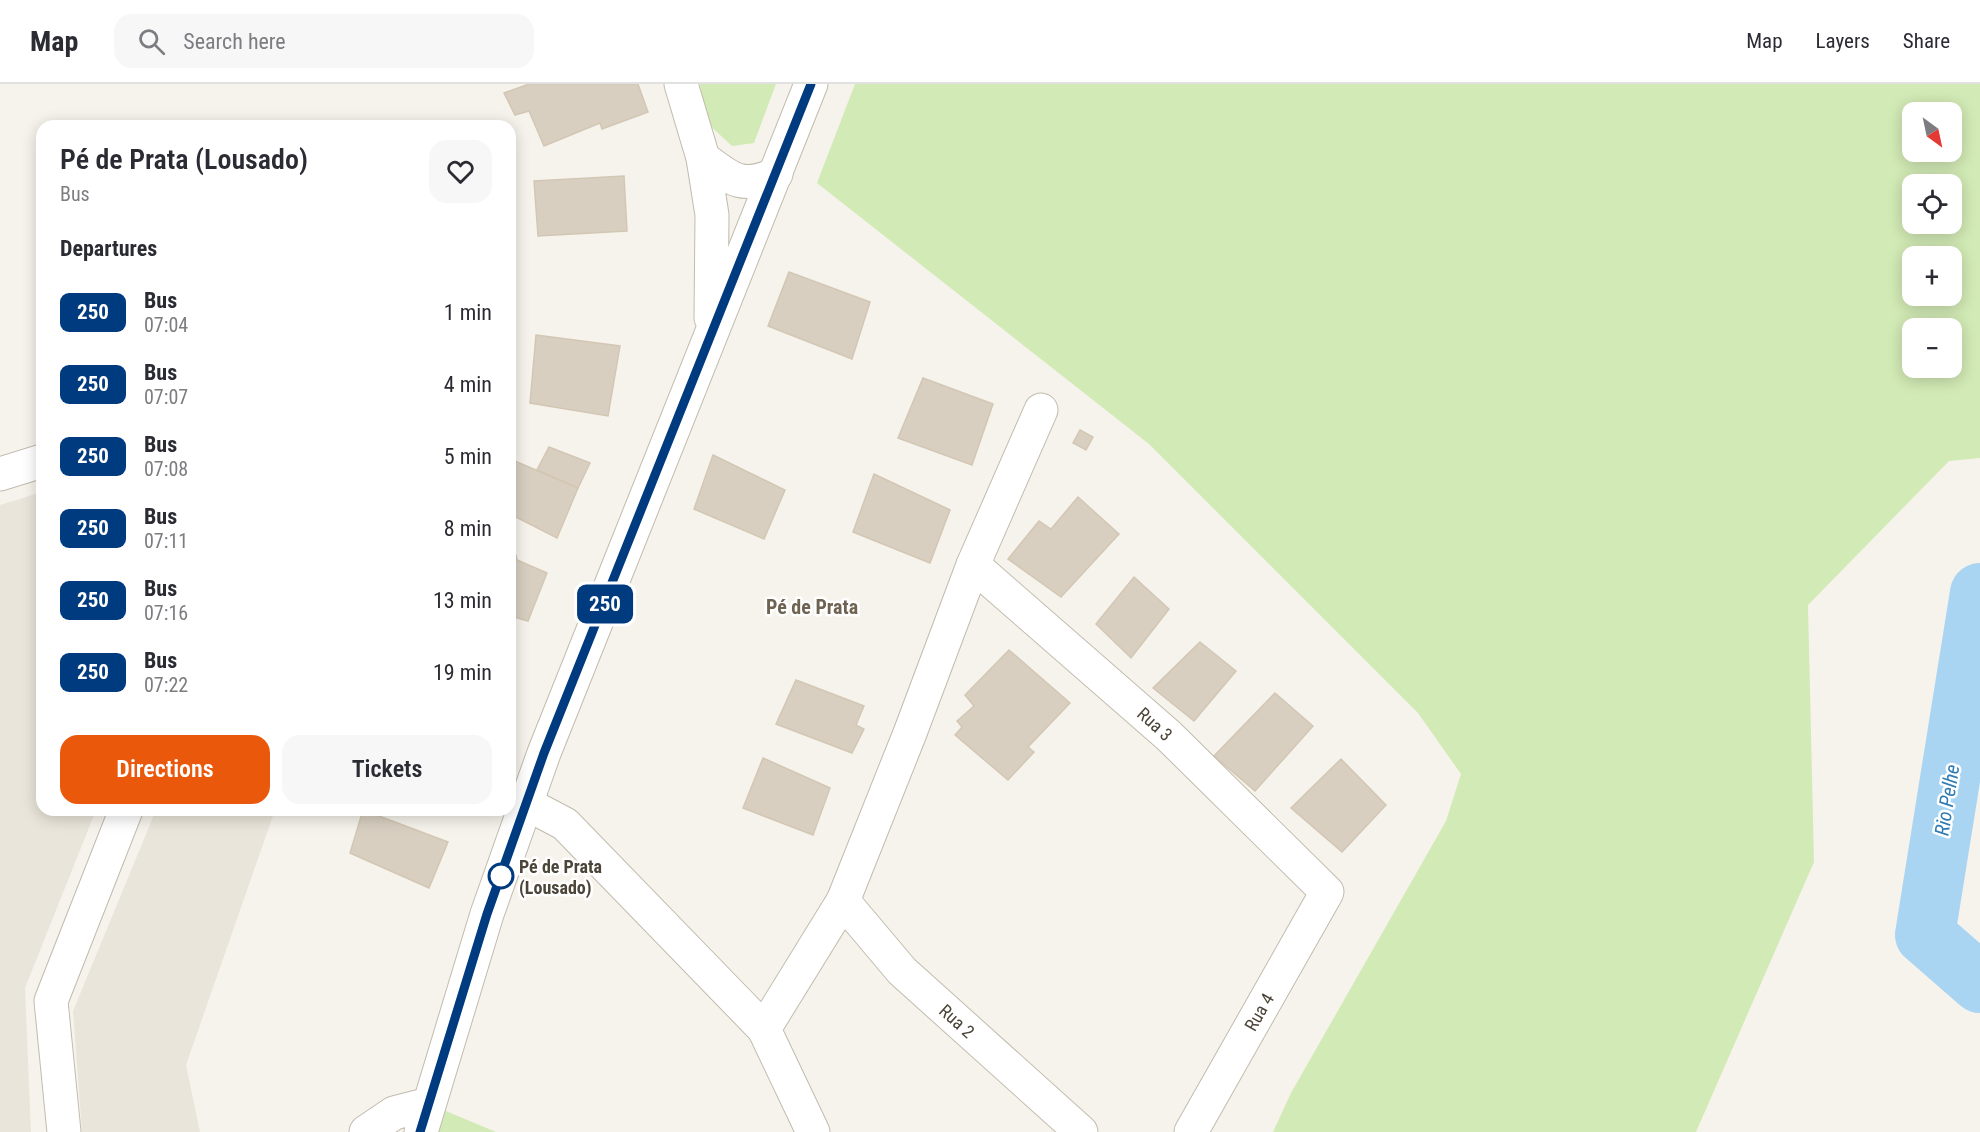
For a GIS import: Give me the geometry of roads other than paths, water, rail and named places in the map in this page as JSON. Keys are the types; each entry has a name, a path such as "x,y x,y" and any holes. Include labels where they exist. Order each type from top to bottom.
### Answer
{"street":[{"path":"681,84 703,159 712,215 710,342"},
{"path":"366,1132 394,1113 424,1118 487,914 544,753 710,342 811,84"},
{"path":"703,159 734,180 756,183 776,174"},
{"path":"764,1029 843,901 974,565 1041,410"},
{"path":"0,474 36,463"},
{"name":"Rua 3","path":"974,565 1169,736 1328,892"},
{"path":"527,804 565,824 764,1029 813,1132"},
{"path":"64,1132 51,1001 124,816"},
{"name":"Rua 4","path":"1191,1132 1328,892"},
{"name":"Rua 2","path":"843,901 902,971 1081,1132"}],"waterway":[{"name":"Rio Pelhe","path":"1980,593 1925,935 1980,983"}],"place":[{"name":"Pé de Prata (Lousado)","path":"501,876"}],"district":[{"name":"Pé de Prata","path":"812,607"}]}
